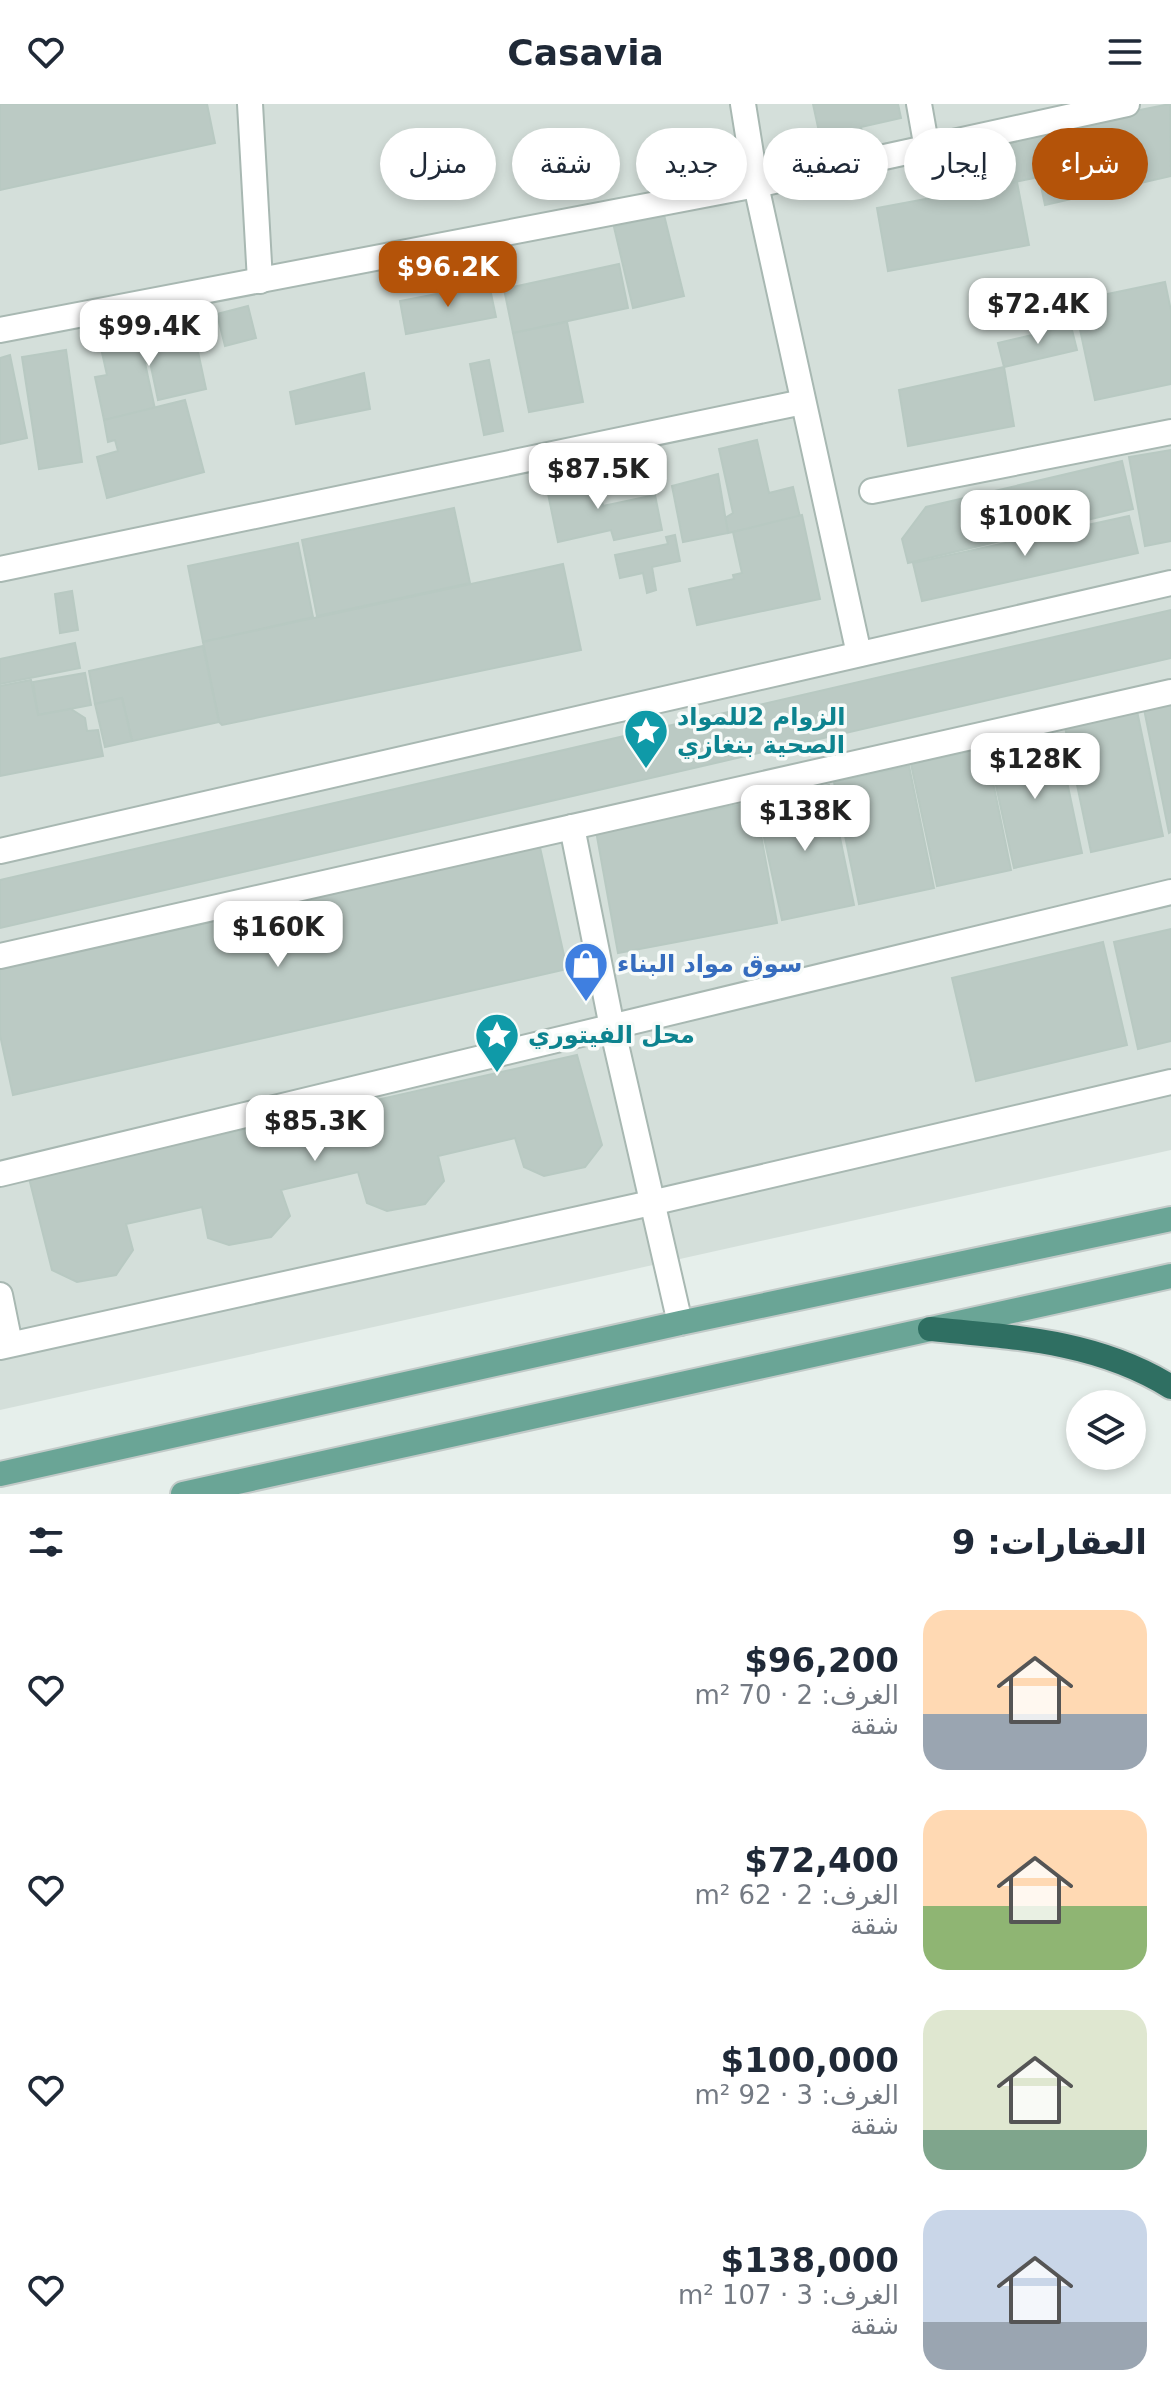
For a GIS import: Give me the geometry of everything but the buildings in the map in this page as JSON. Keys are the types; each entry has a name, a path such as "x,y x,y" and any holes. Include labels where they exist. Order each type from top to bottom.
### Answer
{"highway":[{"path":"930,1329 1065,1344 1132,1367 1171,1387"}],"main road":[{"path":"0,1474 680,1323 1171,1219"},
{"path":"183,1494 1171,1276"}],"lane":[{"path":"250,104 260,281"},
{"path":"743,104 756,185 859,654"},
{"path":"919,104 923,128"},
{"path":"1016,129 1127,104"},
{"path":"0,330 904,154"},
{"path":"0,569 803,402"},
{"path":"872,491 1171,432"},
{"path":"0,851 1171,583"},
{"path":"0,956 1171,692"},
{"path":"572,827 612,1027 680,1323"},
{"path":"0,1174 1171,892"},
{"path":"0,1295 5,1345 651,1203 1171,1082"}],"shaded area":[{"path":"0,104 1171,104 1171,1150 0,1410"}],"place":[{"name":"الزوام 2للمواد الصحية بنغازي","path":"646,770"},
{"name":"سوق مواد البناء","path":"586,1003"},
{"name":"محل الفيتوري","path":"497,1074"}]}
